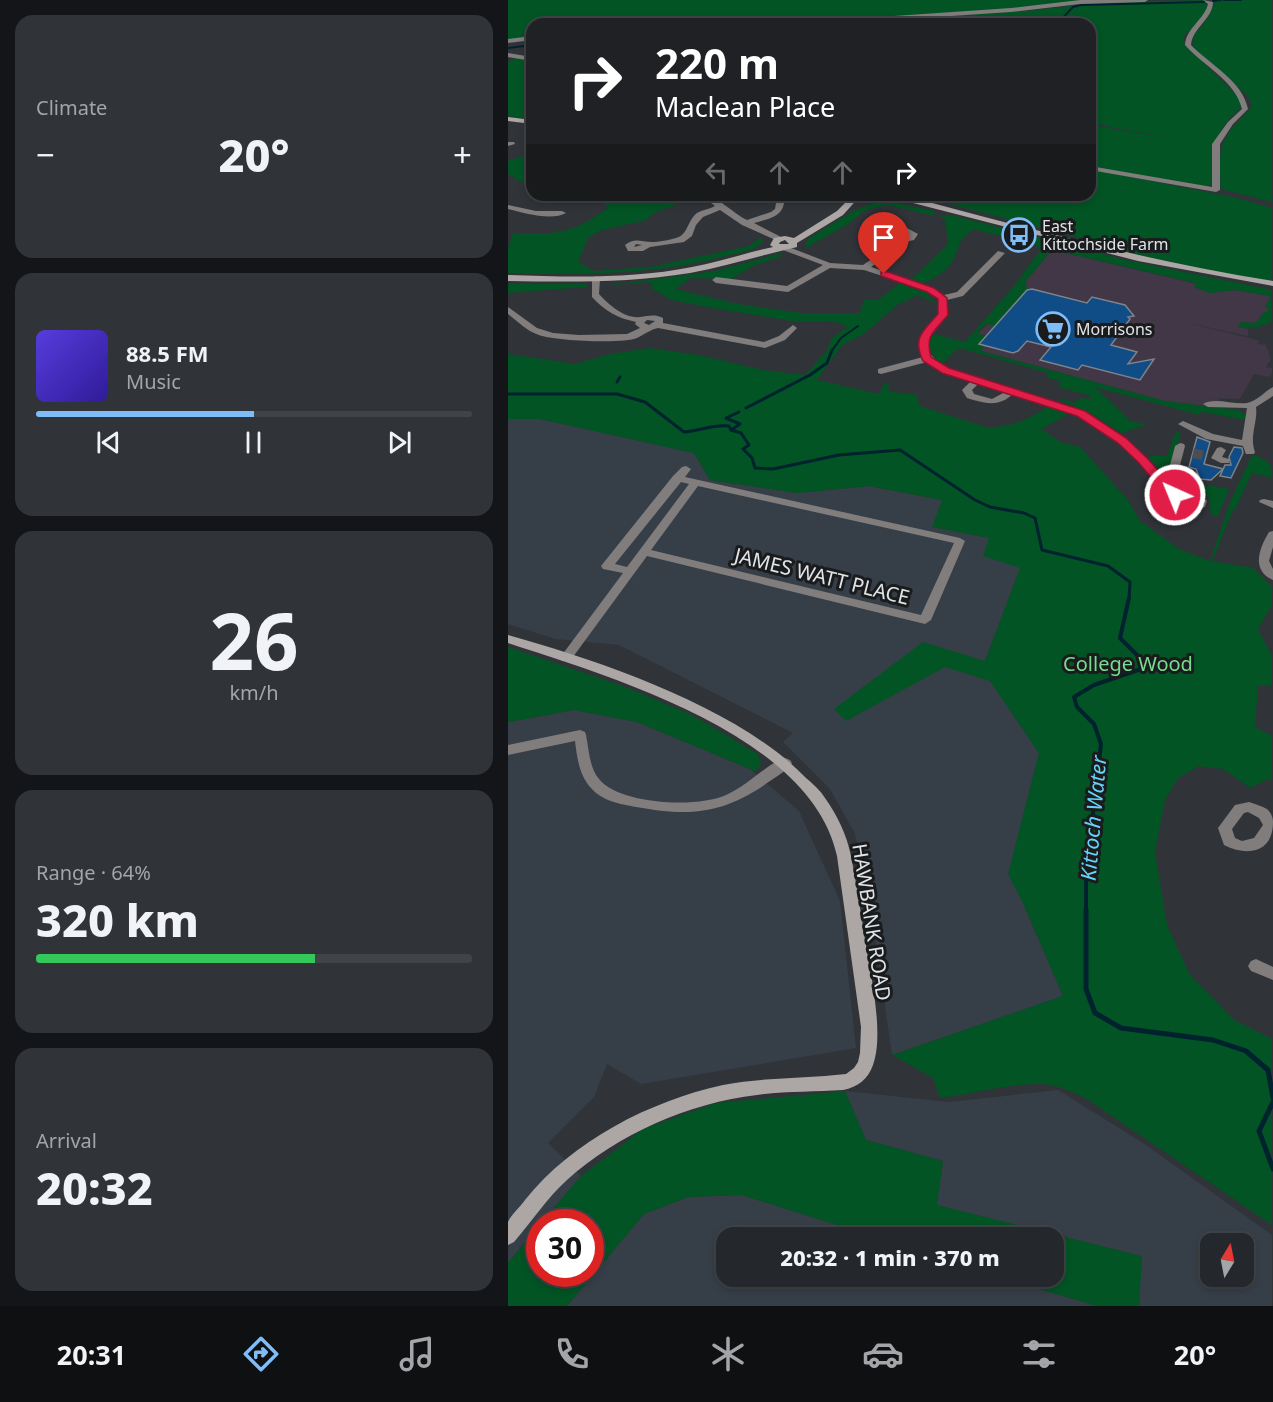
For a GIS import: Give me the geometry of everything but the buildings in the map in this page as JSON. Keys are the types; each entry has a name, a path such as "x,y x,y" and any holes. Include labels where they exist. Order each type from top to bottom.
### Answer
{"street":[{"path":"894,18 1011,10 1080,2 1145,0"},
{"path":"1096,169 1216,190 1216,144 1230,123 1244,108 1245,102 1236,88 1196,56 1188,45 1189,35 1206,18 1211,7 1211,3 1206,0"},
{"path":"508,41 526,39"},
{"path":"508,54 526,58"},
{"path":"508,119 526,121"},
{"path":"713,201 745,223 829,265 865,268 930,290 943,298 960,294 1001,254"},
{"path":"745,223 778,212 779,201"},
{"path":"508,278 596,279 659,275 692,270 762,252 784,243 803,235 859,201"},
{"path":"907,201 1164,264 1273,284"},
{"path":"508,207 546,217 562,213"},
{"path":"647,245 681,240 689,234 692,224 700,215 721,207"},
{"path":"865,268 899,246 902,240"},
{"path":"980,258 992,262"},
{"path":"716,279 738,279 788,289 829,265"},
{"path":"596,279 595,295 608,309 643,324"},
{"path":"926,359 922,344 924,336 943,315 943,298"},
{"path":"508,310 545,335 570,339 634,336 643,324 654,317 661,320 658,325 766,350 793,328"},
{"path":"889,357 897,366"},
{"path":"881,371 926,359 946,370 1066,407 1101,425 1174,490 1176,479 1174,469 1180,448 1193,453"},
{"path":"977,380 967,390 970,396 995,402 1003,399 1011,391"},
{"path":"1208,404 1251,406 1268,403 1273,390"},
{"path":"1183,424 1201,427 1210,437 1247,447 1253,414 1251,406"},
{"path":"629,571 607,566 686,469"},
{"name":"JAMES WATT PLACE","path":"644,552 925,620 960,541 677,478"},
{"path":"566,658 697,482"},
{"path":"1273,534 1262,556 1263,564 1273,576"},
{"name":"HAWBANK ROAD","path":"508,639 630,679 679,701 760,745 785,763 819,798 839,836 847,871 864,981 870,1045 864,1067 852,1080 814,1085 748,1088 695,1099 651,1115 602,1144 559,1176 508,1236"},
{"path":"508,750 580,735 590,778 600,790 618,799 678,809 701,809 741,795 785,763"},
{"path":"1256,966 1273,974"}],"shaded area":[{"path":"1052,250 1197,284 1195,287 1210,293 1234,290 1271,296 1266,307 1270,308 1256,323 1241,322 1238,327 1248,329 1248,336 1184,322 1249,338 1259,341 1258,344 1266,345 1271,359 1266,367 1272,368 1270,377 1254,374 1240,399 1210,398 1219,399 1219,408 1165,401 981,351 977,334 1026,289 1026,281"},
{"path":"508,419 540,419 694,453 710,480 798,493 869,486 942,500 933,527 990,538 1021,568 982,668 1039,753 1023,903 1063,996 892,1055 867,881 855,834 830,789 783,742 793,733 619,645 556,639 508,624"},
{"path":"574,710 637,722 750,769 799,811 840,901 856,1048 641,1084 607,1064 594,1097 548,1143 581,1176 553,1209 526,1209 526,1241 508,1263 508,722"},
{"path":"1058,1090 1143,1143 1272,1235 1272,1306 1139,1306 1141,1256 1064,1237 1064,1227 1024,1227 936,1205 943,1161 866,1140 845,1091 949,1102"},
{"path":"742,1195 843,1227 716,1227 716,1287 1032,1287 1097,1306 567,1306 583,1287 604,1287 604,1262 644,1214 688,1197"}],"green space":[{"path":"508,0 1116,0 1036,8 882,18 526,18 526,37 508,40"},
{"path":"1204,0 1209,6 1201,21 1183,36 1185,45 1239,97 1243,105 1226,123 1212,145 1212,183 1208,187 1096,167 1096,126 1175,139 1096,124 1096,18 922,18 1027,11 1102,2"},
{"path":"1209,0 1272,0 1272,202 1221,189 1220,162 1223,144 1233,127 1252,107 1248,96 1194,49 1193,36 1206,20 1215,1"},
{"path":"517,57 526,59 526,118 508,116 508,62"},
{"path":"526,155 526,184 508,174 508,161"},
{"path":"1096,170 1237,198 1272,208 1272,281 1229,275 1112,249 1107,245 938,201 1096,201"},
{"path":"598,201 685,201 654,213 646,220 599,231 588,238 578,262 594,271 650,267 749,246 761,237 763,241 756,247 743,252 675,267 620,272 508,273 508,249 513,233 541,234 574,228 609,207"},
{"path":"874,203 896,203 934,211 935,216 888,205 873,208 864,211 848,224 806,248 805,244 809,238 853,211"},
{"path":"951,215 1126,260 1272,290 1272,322 1255,328 1238,327 1241,322 1256,323 1264,312 1267,312 1269,308 1265,307 1271,296 1234,290 1210,293 1194,287 1196,283 1052,250 1026,281 1027,290 995,326 986,324 977,333 987,336 980,344 985,345 981,351 1165,401 1239,410 1247,416 1245,420 1202,412 1199,415 1095,387 1129,420 1146,425 1121,433 1093,415 1060,400 1062,398 1074,403 1080,398 1089,399 1091,396 1058,387 1062,382 1048,378 1048,373 959,348 942,364 931,351 930,343 933,334 965,342 1014,286 1041,249 1036,245 973,229 962,241 953,260 944,271 924,283 912,279 948,244 945,219 939,216"},
{"name":"College Wood","path":"781,253 782,256 753,266 731,279 691,278 675,289 738,304 802,313 860,313 864,300 878,300 900,283 925,292 937,304 918,295 897,305 864,334 842,345 817,380 879,394 885,382 890,387 888,391 917,395 919,405 923,407 986,427 1019,422 1049,406 1069,414 1041,429 1060,442 1080,447 1128,500 1140,521 1179,549 1210,561 1230,502 1252,455 1265,460 1270,465 1272,478 1252,473 1233,510 1212,561 1253,568 1272,587 1272,605 1258,629 1272,657 1272,685 1258,686 1255,727 1272,736 1272,780 1268,779 1250,788 1223,769 1199,766 1178,778 1165,800 1155,852 1167,925 1190,975 1234,1020 1272,1039 1272,1225 1087,1099 1065,1089 1043,1084 1030,1084 940,1098 933,1078 892,1055 1063,996 1008,874 1039,753 990,681 945,667 846,721 834,709 923,642 985,661 1020,568 983,556 989,538 932,527 942,500 869,486 798,493 710,480 694,453 540,419 508,419 508,354 575,364 610,354 649,348 699,355 763,370 805,375 826,352 832,338 848,327 833,321 798,322 672,300 649,287 653,286 650,282 602,286 715,271"},
{"path":"508,283 585,284 587,287 508,293"},
{"path":"1176,432 1181,433 1171,465 1173,479 1170,481 1148,457 1167,456"},
{"path":"1179,480 1229,489 1218,516 1213,516 1209,507 1209,498 1196,489 1175,485"},
{"path":"508,647 623,686 692,715 758,754 761,764 755,772 637,722 574,710 508,722"},
{"path":"845,1091 866,1140 943,1161 937,1205 1025,1227 843,1227 742,1195 688,1197 644,1214 604,1262 604,1209 553,1209 581,1176 643,1129 716,1103"},
{"path":"1064,1237 1142,1256 1139,1306 1097,1306 1032,1287 1064,1287"},
{"path":"526,1241 526,1287 583,1287 567,1306 508,1306 508,1263"}],"waterway":[{"path":"1213,1 1221,0"},
{"path":"1224,0 1241,0"},
{"path":"1063,18 1073,7 1081,5 1204,2"},
{"path":"508,48 526,46"},
{"path":"832,351 841,338 858,326"},
{"path":"746,408 810,375 827,363 832,351"},
{"path":"617,382 620,377"},
{"name":"Kittoch Water","path":"508,394 617,394 645,402 684,432 717,426 729,426 731,430"},
{"path":"731,430 740,424 726,418 739,412"},
{"name":"Kittoch Water","path":"731,430 741,433 749,445 743,449 752,458 755,468 773,469 839,455 900,450 975,500 990,507 1024,513 1035,518 1042,550 1108,566 1130,582 1129,599"},
{"name":"Kittoch Water","path":"1129,598 1120,638 1143,661 1144,668 1094,685 1074,697 1077,707 1094,724 1101,744 1086,873 1086,989 1095,1013 1121,1028 1213,1040 1246,1051 1268,1070 1273,1098"},
{"name":"Kittoch Water","path":"1273,1102 1259,1131 1273,1169"}],"tunnel":[{"path":"1193,453 1206,456"}],"place":[{"name":"East Kittochside Farm","path":"1019,235"},
{"name":"Morrisons","path":"1053,329"}],"route":[{"path":"884,274 930,290 943,298 943,315 924,336 922,351 926,359 946,370 1081,413 1122,441 1165,485 1178,493 1175,495"}]}
